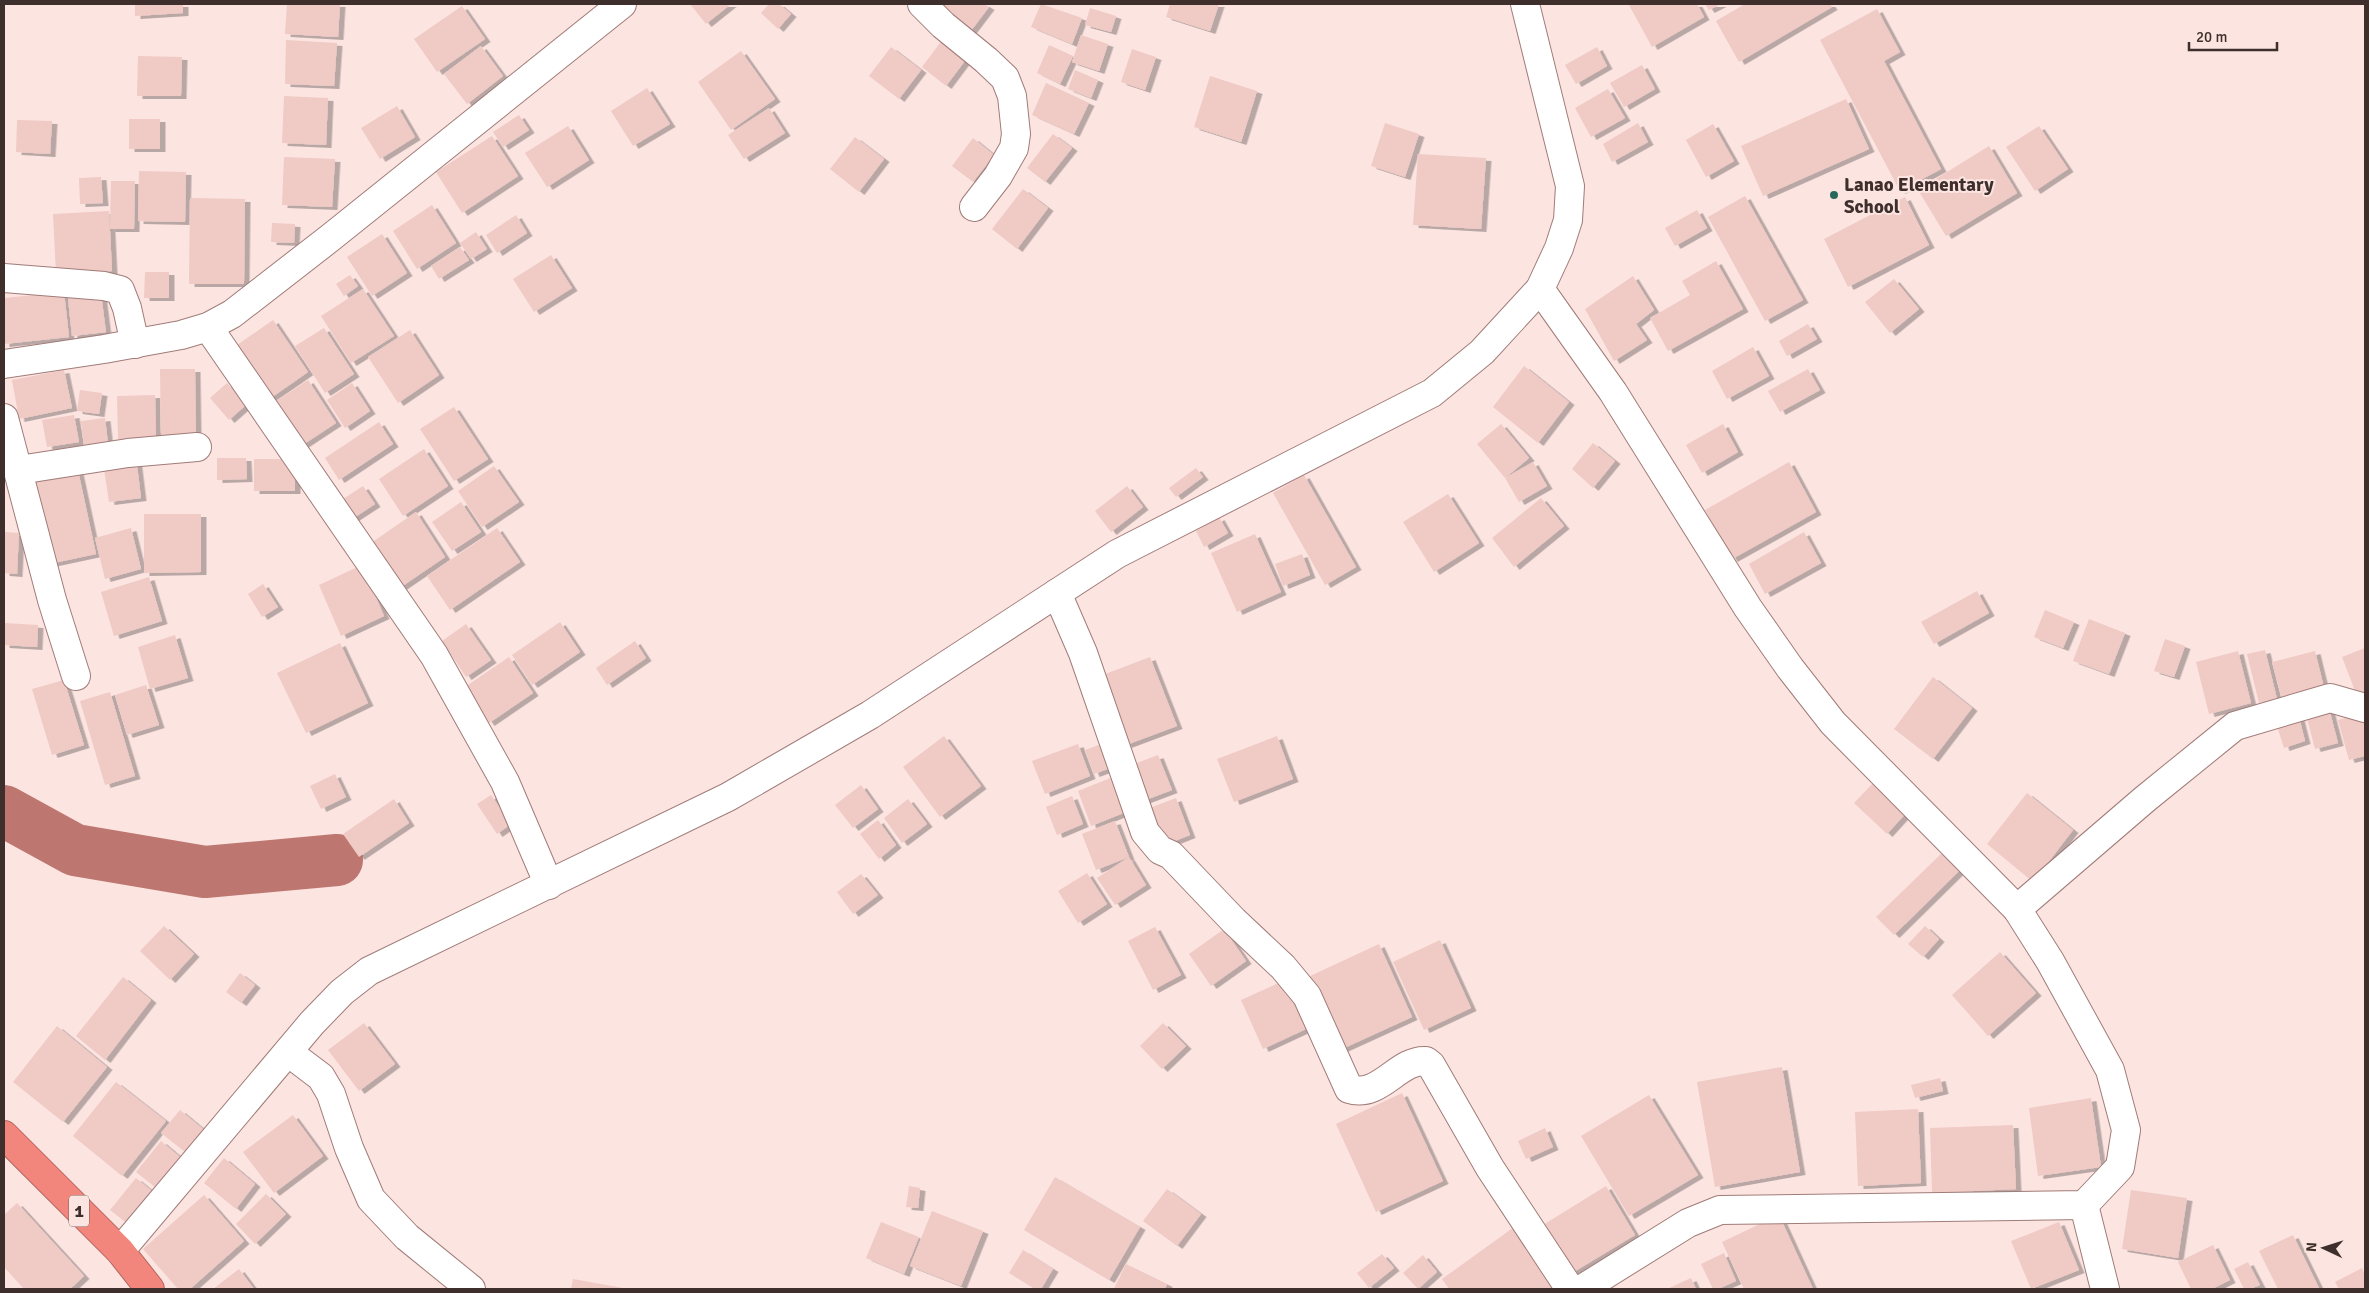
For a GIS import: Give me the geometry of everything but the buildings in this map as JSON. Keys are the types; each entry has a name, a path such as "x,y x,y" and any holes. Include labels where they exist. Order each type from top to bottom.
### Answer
{"highway":[{"name":"1","path":"4,1136 120,1252 150,1289"}],"street":[{"path":"4,364 181,335 208,327 232,314 622,4"},
{"path":"922,4 943,25 986,60 1004,78 1012,96 1016,134 1014,148 998,176 974,207"},
{"path":"120,1252 312,1023 342,992 369,971 728,797 870,715 1117,554 1432,393 1482,352 1540,289 1559,248 1568,220 1570,186 1525,4"},
{"path":"4,278 104,286 120,290 127,308 135,344"},
{"path":"1540,289 1613,392 1748,608 1790,668 1833,723 2018,909 2050,961 2110,1070 2126,1130 2120,1167 2084,1205 1720,1210 1688,1222 1582,1289"},
{"path":"208,327 434,655 505,782 549,884"},
{"path":"4,418 52,600 76,676"},
{"path":"19,470 128,453 197,447"},
{"path":"1057,593 1082,653 1145,832 1160,850 1171,854 1234,921 1283,967 1306,996 1349,1089 1366,1090 1386,1081 1415,1062 1426,1061 1431,1064 1490,1168 1570,1289"},
{"path":"2018,909 2145,799 2235,726 2330,698 2365,708"},
{"path":"288,1052 321,1077 331,1094 349,1148 372,1199 407,1237 471,1289"},
{"path":"2084,1205 2105,1289"}],"waterway":[{"path":"4,811 75,850 205,872 337,860"}],"place":[{"name":"Lanao Elementary School","path":"1834,195"}]}
